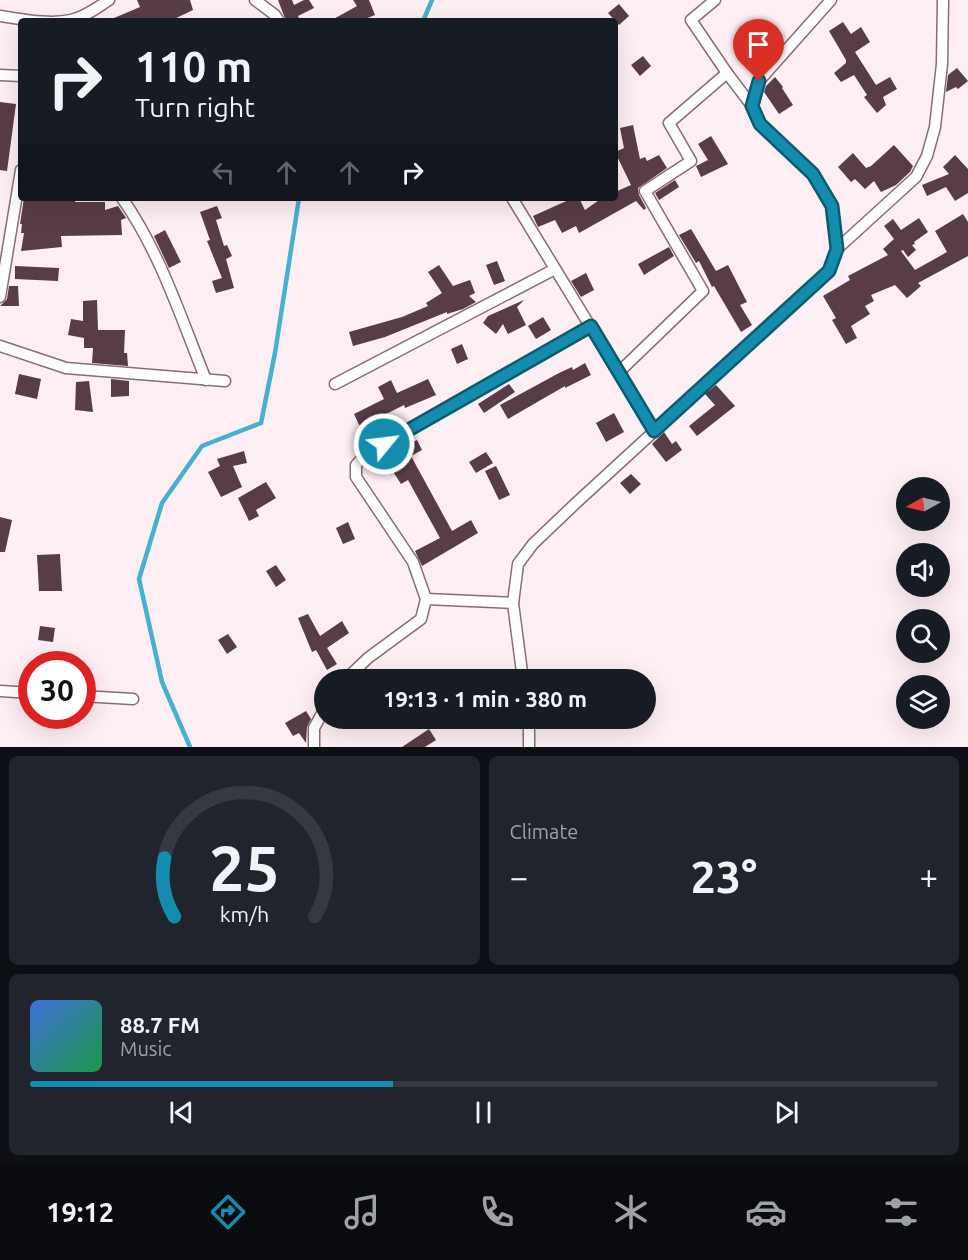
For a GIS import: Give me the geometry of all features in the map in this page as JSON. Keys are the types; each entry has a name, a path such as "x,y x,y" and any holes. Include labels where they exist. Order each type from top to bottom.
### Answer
{"street":[{"path":"77,18 88,14 109,0"},
{"path":"255,0 277,18"},
{"path":"522,669 513,603 518,564 533,544 829,271 837,249 832,206 813,174 760,124 752,106 691,20 715,0"},
{"path":"752,106 759,81 831,0"},
{"path":"837,249 916,177 927,156 935,127 942,64 943,0"},
{"path":"0,16 18,18"},
{"path":"619,372 703,291 645,191 691,161 669,123 727,73"},
{"path":"0,75 18,76"},
{"path":"0,297 18,198"},
{"path":"124,201 159,263 206,380"},
{"path":"514,201 654,431"},
{"path":"335,384 555,269"},
{"path":"356,669 421,619 426,599 412,562 357,477 357,465 364,455 591,326"},
{"path":"0,345 66,368 225,381"},
{"path":"426,599 513,603"},
{"path":"0,691 18,692"},
{"path":"96,697 133,699"},
{"path":"314,729 314,747"},
{"path":"529,729 529,747"}],"building":[{"path":"137,0 190,0 193,10 176,18 114,18 140,7"},
{"path":"278,0 292,0 294,5 309,0 314,8 298,16 299,18 285,18"},
{"path":"353,0 369,0 375,15 368,18 335,18 357,6"},
{"path":"619,4 629,16 619,25 618,18 613,18 608,13"},
{"path":"843,22 851,34 861,27 870,42 855,52 876,85 890,77 897,89 883,97 886,105 877,113 864,97 867,95 854,75 841,82 834,73 846,63 846,60 829,31"},
{"path":"643,56 651,66 640,76 631,65"},
{"path":"957,68 968,81 958,89 956,87 946,92 948,75"},
{"path":"775,77 793,105 779,114 764,92 766,86"},
{"path":"0,102 16,104 7,171 0,170"},
{"path":"633,125 640,159 645,157 647,161 659,155 667,168 638,188 646,208 644,210 636,201 579,233 576,226 562,233 555,220 538,227 533,216 566,201 580,201 585,210 598,201 618,201 618,191 631,185 618,158 618,151 624,148 620,128"},
{"path":"711,136 728,164 701,177 696,166 708,160 698,144"},
{"path":"894,145 913,166 896,185 881,192 874,181 865,189 855,179 851,182 838,167 853,153 866,168"},
{"path":"955,155 968,169 968,193 955,201 946,187 927,196 922,185 949,174 943,167"},
{"path":"675,180 679,187 659,200 655,193"},
{"path":"24,201 105,202 105,210 118,206 126,218 121,220 122,235 61,236 62,247 21,251 24,233 21,233 22,224 20,224"},
{"path":"217,206 222,218 216,220 224,246 227,245 232,256 226,259 234,288 216,293 212,281 222,278 207,241 210,240 200,212"},
{"path":"963,214 968,222 968,256 918,283 921,286 907,298 895,285 871,295 874,301 865,306 870,314 851,326 857,338 846,344 832,320 836,318 823,296 850,280 848,276 888,255 883,249 894,239 884,226 893,219 901,230 919,218 928,232 914,242 915,244 912,245 916,250 908,257 903,250 901,251 915,270 947,252 935,231"},
{"path":"691,229 716,271 728,265 747,302 740,305 752,325 741,332 714,286 712,287 699,261 696,263 679,235"},
{"path":"165,230 181,262 169,268 154,236"},
{"path":"669,247 674,256 644,275 638,264"},
{"path":"497,261 505,281 494,285 486,265"},
{"path":"439,265 453,286 470,280 475,293 469,296 476,302 463,309 447,314 447,312 385,337 353,346 349,332 402,317 428,306 426,303 442,293 428,272"},
{"path":"15,266 59,268 58,281 15,279"},
{"path":"586,273 594,290 581,297 571,281"},
{"path":"9,286 18,286 19,306 0,306 7,299"},
{"path":"97,300 98,330 125,330 124,353 127,353 128,366 92,363 93,348 84,348 84,338 68,335 71,319 83,321 83,301"},
{"path":"524,300 517,307 526,325 508,334 503,324 496,334 483,323 488,316"},
{"path":"543,317 551,330 536,339 528,326"},
{"path":"462,344 468,359 457,364 451,349"},
{"path":"585,363 591,375 565,388 565,386 508,419 500,405 559,373 572,367 573,370"},
{"path":"19,374 41,379 37,399 15,394"},
{"path":"111,379 129,381 129,396 111,397"},
{"path":"428,379 436,395 405,408 404,405 374,420 381,437 368,444 354,414 384,399 378,387 391,380 397,393"},
{"path":"89,381 93,412 75,410 76,382"},
{"path":"509,384 515,392 484,413 478,404"},
{"path":"716,385 735,406 697,436 689,426 715,405 705,394"},
{"path":"614,413 624,432 606,442 596,423"},
{"path":"664,432 672,444 676,441 682,450 666,462 652,444"},
{"path":"417,440 422,450 411,456 452,531 471,520 478,533 422,566 415,551 440,538 408,480 401,484 392,470 402,463 396,450"},
{"path":"244,451 247,463 233,466 242,487 221,497 208,472 220,466 217,459"},
{"path":"486,452 493,463 476,473 469,462"},
{"path":"496,466 510,495 499,500 485,471"},
{"path":"631,474 641,484 630,494 620,483"},
{"path":"266,482 276,498 256,510 259,516 249,521 238,498"},
{"path":"0,517 12,520 5,552 0,552"},
{"path":"348,522 355,539 343,544 336,528"},
{"path":"60,554 62,591 39,591 37,555"},
{"path":"276,565 286,580 276,587 266,571"},
{"path":"308,614 320,636 342,621 349,633 327,648 337,664 326,669 316,650 312,652 298,618"},
{"path":"40,626 55,628 53,642 38,640"},
{"path":"228,634 237,647 227,654 218,640"},
{"path":"306,711 311,719 307,727 306,743 299,733 293,736 285,723"},
{"path":"429,729 436,740 425,747 402,747"}],"waterway":[{"path":"424,18 432,0"},
{"path":"190,747 162,682 139,579 162,503 202,446 261,423 275,353 299,201"}],"route":[{"path":"384,444 591,326 654,431 829,271 837,249 832,206 813,174 760,124 752,106 759,81"}]}
